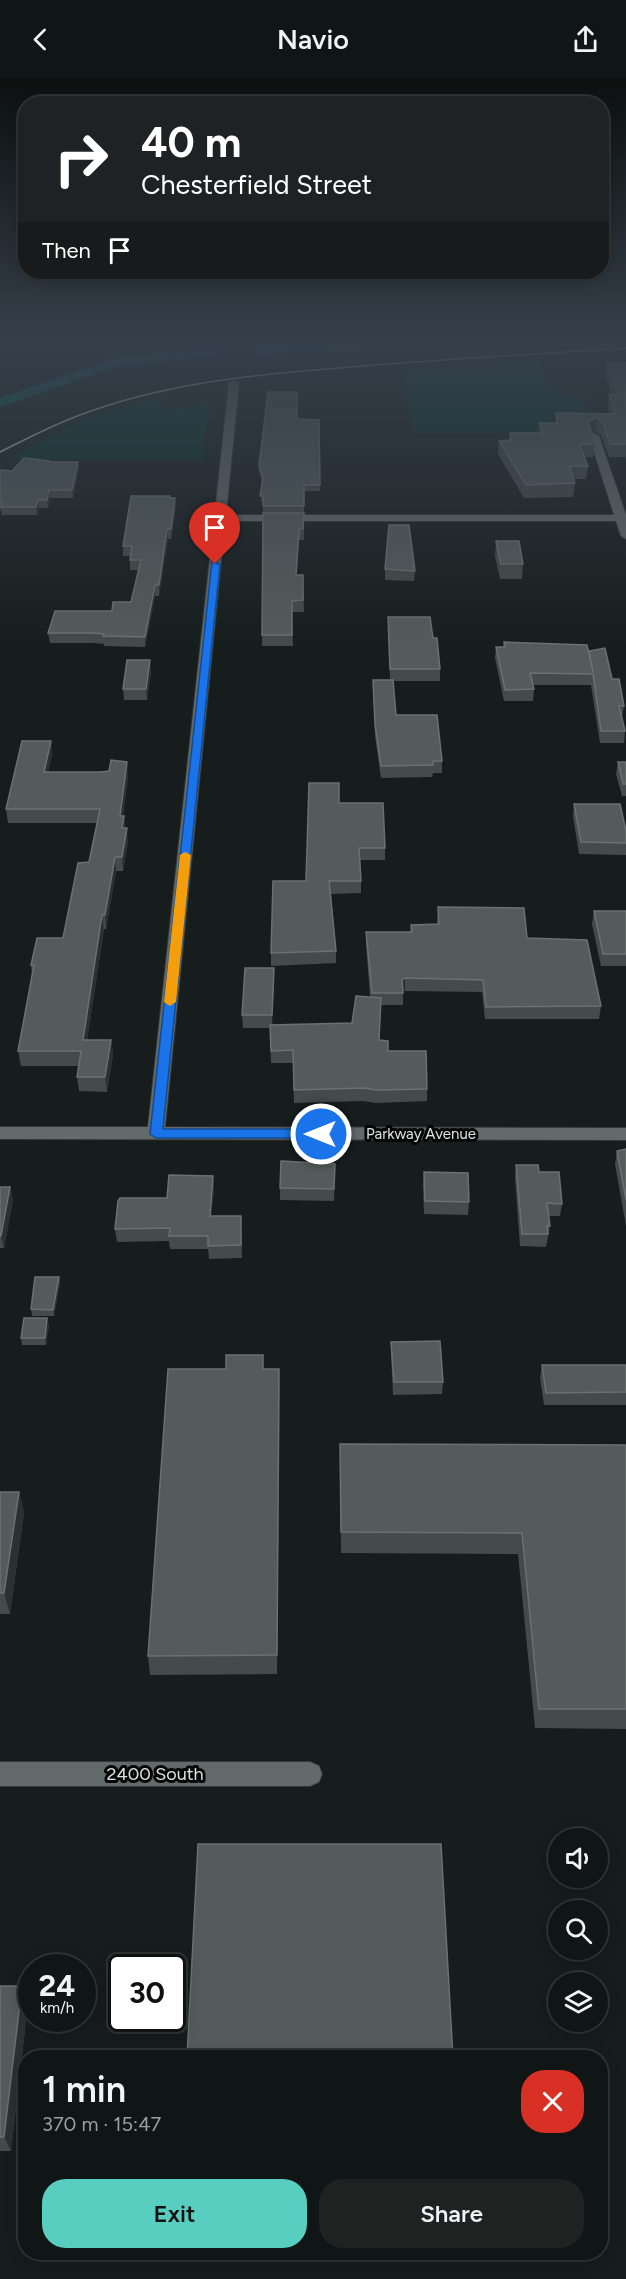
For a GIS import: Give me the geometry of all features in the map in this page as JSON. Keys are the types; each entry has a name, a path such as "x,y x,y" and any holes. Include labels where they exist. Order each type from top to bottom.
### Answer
{"street":[{"path":"156,1134 228,445"},
{"path":"597,445 623,518 626,536"},
{"path":"220,518 623,518"},
{"name":"Parkway Avenue","path":"0,1133 626,1134"},
{"name":"2400 South","path":"0,1774 310,1774"}],"green space":[{"path":"34,445 204,445 202,459 11,459"}],"building":[{"path":"262,445 319,445 320,485 304,485 304,506 263,506 263,496 260,496 263,477 259,466"},
{"path":"501,445 579,445 588,466 569,466 575,483 526,485"},
{"path":"24,458 49,462 78,462 72,490 49,490 47,500 38,500 36,507 1,507 0,470 12,471"},
{"path":"131,496 175,498 171,529 167,529 159,585 155,585 145,637 103,636 104,634 92,633 48,633 55,611 112,611 113,602 131,602 141,560 130,560 132,546 123,546"},
{"path":"263,513 304,513 303,529 299,529 296,575 303,575 303,600 292,601 292,635 262,635"},
{"path":"389,525 409,525 415,571 385,569"},
{"path":"496,541 519,541 523,564 501,564"},
{"path":"388,617 430,617 433,638 437,638 440,669 390,669"},
{"path":"504,642 587,645 593,672 589,651 605,648 612,679 619,679 624,706 619,706 625,731 601,731 593,674 530,673 534,689 505,690 496,647 505,647"},
{"path":"127,660 150,660 146,689 123,689"},
{"path":"373,680 393,680 396,715 437,715 442,761 433,761 433,765 381,766 375,724"},
{"path":"22,741 51,741 44,772 109,771 111,760 127,762 120,816 124,816 122,828 127,828 122,857 115,857 105,915 102,915 83,1040 111,1040 105,1077 77,1077 81,1051 18,1051 37,938 63,938 78,863 89,862 100,809 6,809"},
{"path":"618,762 626,762 626,784 623,784"},
{"path":"309,783 339,783 339,803 383,803 385,848 359,848 361,881 329,881 336,951 271,953 273,881 306,881"},
{"path":"574,804 620,804 626,831 626,843 581,842"},
{"path":"438,907 524,908 527,938 587,940 601,1006 486,1007 483,980 405,978 402,980 403,993 372,993 366,932 412,932 411,925 439,924"},
{"path":"594,911 626,911 626,954 603,954"},
{"path":"245,968 274,968 272,1015 242,1015"},
{"path":"356,996 381,998 379,1040 388,1041 388,1051 426,1051 427,1089 294,1090 293,1050 271,1051 270,1025 352,1023"},
{"path":"626,1149 626,1200 617,1151"},
{"path":"281,1161 335,1164 334,1189 280,1188"},
{"path":"516,1165 538,1165 539,1172 559,1172 562,1204 547,1203 550,1226 547,1226 548,1234 522,1234"},
{"path":"424,1172 468,1173 469,1202 425,1201"},
{"path":"169,1175 213,1176 210,1216 241,1216 241,1245 208,1246 208,1236 169,1236 170,1228 115,1229 120,1198 167,1198"},
{"path":"0,1187 10,1187 1,1236 0,1236"},
{"path":"35,1277 59,1277 53,1310 31,1309"},
{"path":"24,1318 47,1318 45,1338 21,1338"},
{"path":"440,1341 443,1382 394,1382 391,1342"},
{"path":"226,1355 263,1355 263,1369 279,1369 277,1655 148,1656 168,1369 226,1369"},
{"path":"542,1365 626,1365 626,1392 546,1393"},
{"path":"340,1444 626,1445 626,1709 539,1709 522,1533 341,1532"},
{"path":"0,1492 19,1492 4,1593 0,1593"},
{"path":"198,1844 441,1844 453,2050 187,2050"},
{"path":"0,1986 18,1986 18,2020 4,2137 0,2137"}],"tram line":[{"path":"0,452 15,445"}],"slow traffic":[{"path":"170,1002 185,855"}],"route":[{"path":"215,564 156,1134 321,1134"}]}
